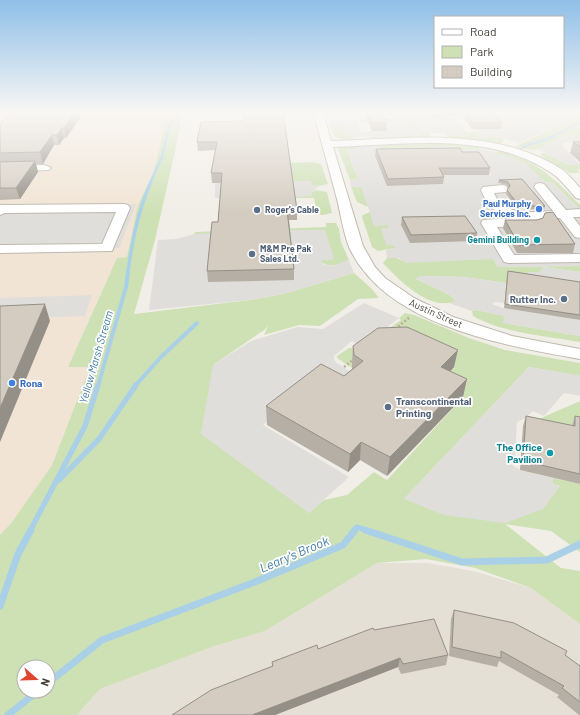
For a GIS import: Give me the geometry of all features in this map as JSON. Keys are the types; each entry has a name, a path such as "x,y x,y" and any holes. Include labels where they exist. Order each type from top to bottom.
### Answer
{"street":[{"name":"Austin Street","path":"327,145 356,246 369,269 393,291 422,309 447,320 509,341 580,354"},
{"path":"479,145 494,147 520,154 544,164 562,176 580,194"},
{"path":"0,169 45,168"},
{"path":"540,187 580,234"},
{"path":"502,189 487,190 494,205 506,213 525,216 580,214"},
{"path":"0,210 124,208 108,248 0,249"},
{"path":"535,222 488,223 509,259 580,258"}],"path":[{"path":"391,332 422,309"},
{"path":"397,328 404,331"},
{"path":"344,367 356,358"}],"shaded area":[{"path":"0,145 160,145 153,174 138,205 127,257 117,258 68,367 90,367 52,465 12,522 0,535"},
{"path":"372,145 384,149 421,148 425,155 434,154 429,147 456,146 459,150 481,149 495,152 494,153 496,155 503,155 525,163 545,182 553,183 580,209 580,266 498,267 493,259 405,263 399,258 387,258 386,250 395,248 395,246 386,245 381,228 388,228 388,225 374,226 362,187 351,187 350,180 358,179 347,149 357,149 357,147 353,146","holes":["376,156 443,184 387,186","486,167 491,175 447,175","498,183 521,183 546,213 521,214","503,227 555,227 573,253 517,253"]},
{"path":"545,145 562,145 580,165 569,165 538,149"},
{"path":"310,181 312,185 319,186 312,192 312,196 215,198 215,182"},
{"path":"136,204 119,248 0,250 0,210 3,206"},
{"path":"325,230 334,259 323,260 321,262 324,265 332,266 349,260 354,273 283,294 250,300 149,310 158,240 177,239 194,234"},
{"path":"543,267 580,272 580,286 527,278 528,272 540,272"},
{"path":"420,276 464,277 506,283 504,303 494,302 492,304 503,308 580,320 580,336 503,323 504,316 476,310 472,311 449,303 454,302 454,299 450,295 416,279"},
{"path":"92,295 85,316 0,319 0,298"},
{"path":"364,303 399,318 362,347 352,341 334,356 334,360 337,363 361,379 320,382 263,425 349,477 309,513 201,434 213,365 251,341 298,327 323,329"},
{"path":"529,367 580,376 580,396 564,393 544,416 533,411 524,419 517,422 515,456 509,463 520,470 553,478 553,484 560,486 543,509 505,523 444,515 404,499"},
{"path":"377,563 428,563 473,571 531,588 571,617 580,624 580,715 77,715 100,689 212,647 265,631"}],"green space":[{"path":"160,145 176,145 155,240 134,314 250,300 283,294 354,273 372,289 379,298 358,299 320,326 299,325 264,335 268,326 213,365 309,513 324,500 347,495 374,472 387,480 463,397 438,384 454,368 362,347 401,320 399,318 405,313 414,315 469,338 505,350 580,363 580,376 529,367 404,499 560,486 553,484 553,478 580,484 580,552 551,531 505,524 561,568 580,571 580,624 531,588 475,568 426,559 377,563 265,631 212,647 100,689 77,715 0,715 0,535 12,522 52,465 90,367 68,367 117,258 127,257 138,205 153,174"},
{"path":"372,145 471,145 481,149 459,150 429,147 434,155 425,155 421,148 384,149"},
{"path":"517,145 545,145 538,149 531,150 514,147"},
{"path":"342,146 357,147 358,149 347,150 358,179 350,180 338,149"},
{"path":"498,151 523,159 544,171 580,205 580,209 553,183 545,182 529,168 516,160 496,155 494,153"},
{"path":"545,153 569,165 580,163 580,169 577,170 580,173 570,173 541,156 541,154"},
{"path":"312,162 321,164 328,184 319,186 312,185 311,183 292,182 289,163"},
{"path":"351,187 362,187 368,207 357,202"},
{"path":"316,190 327,192 332,213 323,215 317,214 314,198 215,199 312,196 312,192"},
{"path":"370,212 374,225 388,225 389,228 381,228 391,245 395,246 395,248 378,251 372,247 362,217"},
{"path":"326,223 336,223 339,229 341,242 349,260 335,265 328,265 321,262 322,260 333,259 194,234 195,232 326,227"},
{"path":"393,257 402,260 493,259 498,267 580,266 580,272 543,267 540,272 534,272 527,278 507,275 506,283 464,277 420,276 416,279 450,295 454,299 454,302 444,303 434,302 424,298 397,277 383,263 387,258"},
{"path":"476,310 505,316 504,323 580,336 580,342 525,333 497,326 473,316 472,311"},
{"path":"349,348 364,354 352,368 337,358 337,356"},
{"path":"580,401 580,427 523,426"}],"building":[{"path":"0,145 45,145 40,152 0,153"},
{"path":"216,145 288,145 297,210 287,210 294,269 207,271 212,222 218,222 222,173 211,173"},
{"path":"460,148 462,152 479,152 490,168 439,168 444,177 388,179 376,149"},
{"path":"35,161 16,188 0,188 0,162"},
{"path":"522,179 545,206 519,206 507,190 510,186 508,182 499,180"},
{"path":"553,212 575,244 519,245 505,220 537,220 543,218 545,213"},
{"path":"465,216 477,233 411,235 402,217"},
{"path":"508,271 580,282 580,315 505,304"},
{"path":"45,304 0,408 0,306"},
{"path":"407,327 458,350 441,367 467,379 390,457 361,442 350,454 266,406 321,364 344,376 363,361 354,355 353,346 378,328"},
{"name":"The Office Pavilion","path":"526,416 575,426 575,416 580,417 580,474 523,461"},
{"path":"454,610 514,623 567,651 565,655 580,666 580,702 562,688 564,686 501,651 501,658 452,647"},
{"path":"434,619 448,655 403,664 400,658 252,715 172,715 211,690 273,666 272,662 317,645 318,649 373,628 374,630"}],"waterway":[{"name":"Yellow Marsh Stream","path":"150,183 162,157 165,145"},
{"path":"522,148 527,145"},
{"name":"Yellow Marsh Stream","path":"128,272 136,226 142,204 151,182"},
{"name":"Yellow Marsh Stream","path":"98,386 126,287 128,271"},
{"path":"135,386 161,357 197,323"},
{"name":"Yellow Marsh Stream","path":"30,531 85,426 98,385"},
{"path":"59,480 99,439 136,385"},
{"name":"Leary's Brook","path":"354,531 357,527 368,531"},
{"name":"Yellow Marsh Stream","path":"0,606 18,554 31,530"},
{"name":"Leary's Brook","path":"56,677 102,640 255,582 343,545 355,530"},
{"name":"Leary's Brook","path":"368,531 462,562 547,560 580,544"},
{"name":"Leary's Brook","path":"8,715 28,699"}],"place":[{"name":"Paul Murphy Services Inc.","path":"539,209"},
{"name":"Roger's Cable","path":"257,210"},
{"name":"Gemini Building","path":"537,240"},
{"name":"M&M Pre Pak Sales Ltd.","path":"252,254"},
{"name":"Rutter Inc.","path":"564,299"},
{"name":"Rona","path":"12,383"},
{"name":"Transcontinental Printing","path":"388,407"},
{"name":"The Office Pavilion","path":"550,453"}]}
